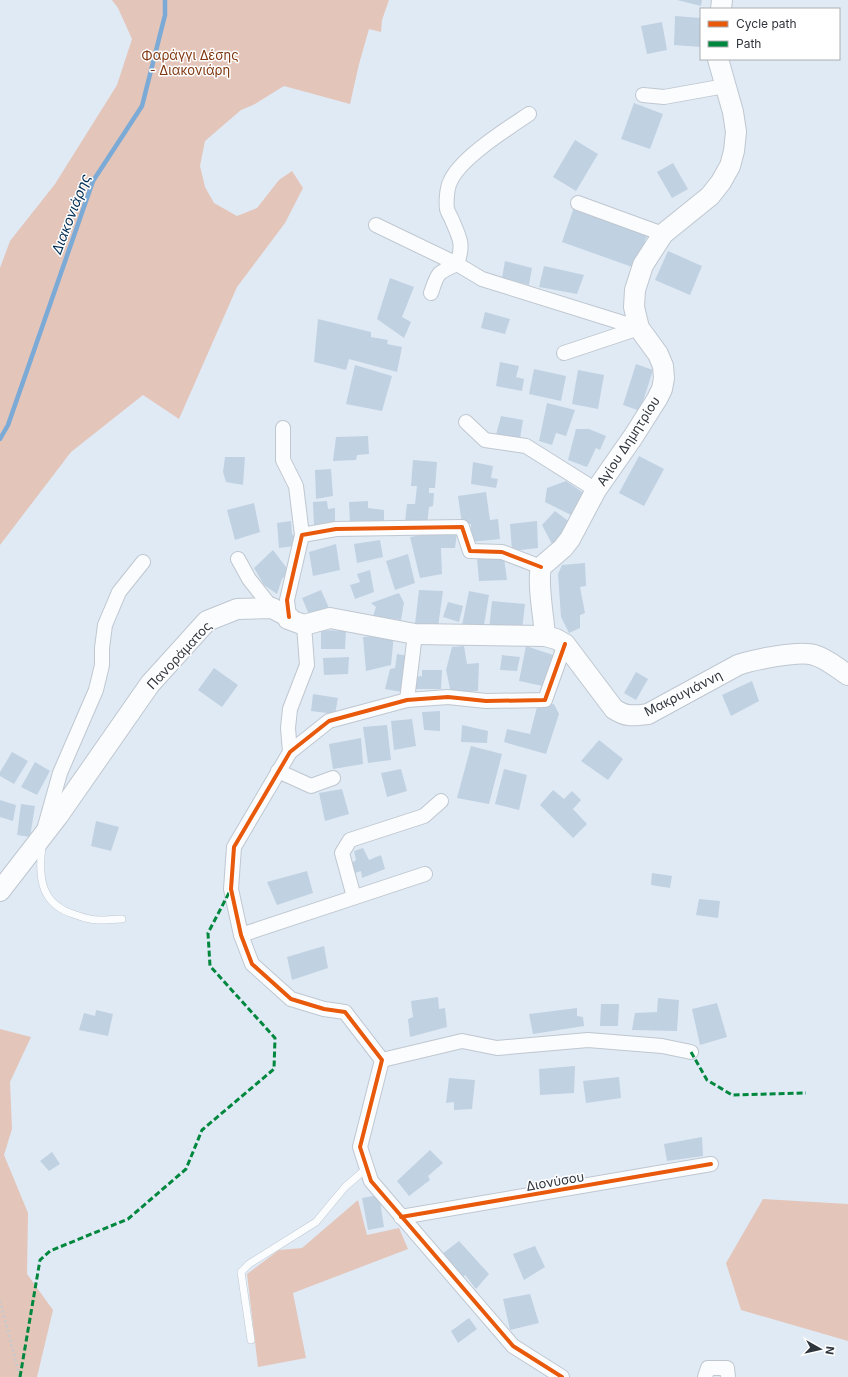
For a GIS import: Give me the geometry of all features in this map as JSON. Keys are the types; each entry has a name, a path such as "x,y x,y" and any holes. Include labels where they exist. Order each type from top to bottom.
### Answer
{"main road":[{"name":"Αγίου Δημητρίου","path":"541,567 568,543 596,490 633,436 662,389 664,378 663,366 658,354 639,328 634,307 635,290 638,275 643,265 663,234 710,196 722,182 730,166 734,151 736,132 733,112 718,60"},
{"path":"541,567 540,571 546,636"},
{"name":"Πανοράματος","path":"0,890 58,816 150,684 207,621 237,609 288,617 330,618 415,634 546,636"},
{"name":"Μακρυγιάννη","path":"546,636 565,644 614,709 622,714 635,716 648,714 738,665 751,661 802,653 814,655 848,675"}],"street":[{"path":"643,95 664,96 726,86"},
{"path":"431,293 435,280 440,272 457,264 461,252 461,241 447,209 450,182 461,165 495,137 529,114"},
{"path":"578,203 663,234"},
{"path":"376,225 457,264 482,279 639,328"},
{"path":"564,353 639,328"},
{"path":"466,422 485,440 526,446 596,490"},
{"path":"283,428 283,460 296,486 302,535 287,600 288,617 308,665 290,709 288,728 290,752"},
{"path":"302,535 336,528 462,527 470,551 502,552 541,567"},
{"path":"238,559 249,579 288,617"},
{"path":"43,834 60,773 96,690 102,665 102,648 105,625 120,592 143,562"},
{"path":"407,700 415,634"},
{"path":"382,1060 345,1012 324,1009 291,999 252,964 241,935 231,889 234,847 290,752 330,722 407,700 448,697 486,701 545,700 565,644"},
{"path":"278,771 311,786 333,778"},
{"path":"354,897 342,853 350,840 424,816 441,801"},
{"path":"241,935 424,874"},
{"path":"382,1060 462,1041 497,1048 588,1040 662,1046 691,1052"},
{"path":"382,1060 360,1147 371,1181 513,1346 562,1377"},
{"name":"Διονύσου","path":"401,1217 711,1164"},
{"path":"705,1377 708,1368 728,1368 728,1377"}],"lane":[{"path":"43,834 40,862 41,878 44,889 56,907 67,913 84,918 99,920 122,919"},
{"path":"251,1340 241,1272 249,1264 316,1222 345,1187 367,1168"}],"path":[{"path":"0,1301 20,1377"}],"green space":[{"name":"Φαράγγι Δέσης - Διακονιάρη","path":"112,0 389,0 382,20 381,32 369,29 350,104 284,86 253,105 241,110 205,141 200,166 205,187 214,203 237,216 257,208 279,180 292,171 303,188 285,223 237,287 179,419 143,395 71,452 0,545 0,268 10,241 55,184 117,85 132,39 118,8"},
{"path":"0,1029 31,1037 10,1082 12,1129 4,1155 28,1213 27,1274 53,1310 37,1377 0,1377"},
{"path":"763,1199 848,1204 848,1341 741,1310 726,1263"},
{"path":"358,1200 367,1235 399,1228 408,1249 293,1293 306,1358 258,1367 247,1274 279,1250 302,1248"}],"building":[{"path":"677,0 702,0 701,6"},
{"path":"675,16 700,18 700,47 674,45"},
{"path":"662,22 667,50 647,54 641,26"},
{"path":"634,103 663,114 650,149 621,139"},
{"path":"575,140 598,154 576,191 553,177"},
{"path":"673,163 688,189 672,198 657,172"},
{"path":"574,207 648,233 635,268 562,242"},
{"path":"668,251 702,266 690,295 655,280"},
{"path":"505,261 532,268 529,285 502,278"},
{"path":"544,266 584,275 577,294 539,287"},
{"path":"390,278 414,287 402,317 411,322 404,338 377,319"},
{"path":"485,312 510,319 505,334 481,328"},
{"path":"318,319 371,332 371,337 388,340 387,344 402,347 397,372 349,359 346,370 314,362"},
{"path":"500,362 519,366 516,377 524,379 522,391 496,386"},
{"path":"636,364 653,370 640,411 623,405"},
{"path":"355,365 392,376 382,411 346,404"},
{"path":"534,369 566,376 561,401 529,394"},
{"path":"578,370 604,375 598,409 572,404"},
{"path":"547,403 575,410 566,436 556,433 552,445 539,441"},
{"path":"501,416 523,420 520,439 496,435"},
{"path":"576,429 589,429 606,436 600,450 596,448 587,467 568,460"},
{"path":"368,436 369,454 357,455 356,460 333,461 336,437"},
{"path":"639,456 664,469 644,506 619,493"},
{"path":"225,457 245,457 243,485 226,482 223,472"},
{"path":"413,460 437,462 435,488 429,488 429,493 434,493 433,506 429,507 427,525 405,522 407,504 415,504 417,486 411,486"},
{"path":"473,462 493,466 491,478 498,479 496,488 471,484"},
{"path":"331,469 333,496 316,499 315,470"},
{"path":"566,481 585,494 573,516 545,502 547,488"},
{"path":"486,492 490,520 498,519 500,539 471,542 471,524 462,525 458,496"},
{"path":"327,501 328,509 335,508 335,524 314,526 313,502"},
{"path":"368,501 368,508 384,510 384,524 350,524 349,502"},
{"path":"254,503 260,532 235,540 227,510"},
{"path":"555,511 571,523 553,546 542,525"},
{"path":"291,521 292,534 296,538 295,546 279,548 277,523"},
{"path":"537,521 538,548 512,551 510,524"},
{"path":"440,532 457,533 455,548 441,548 442,574 420,578 410,537"},
{"path":"380,540 383,557 357,563 354,544"},
{"path":"336,544 340,570 313,576 309,552"},
{"path":"273,550 289,571 282,579 277,594 264,585 254,568"},
{"path":"408,554 415,583 395,590 386,561"},
{"path":"504,558 507,580 479,581 477,559"},
{"path":"585,563 586,586 580,587 585,613 580,615 580,628 569,633 561,617 558,574 562,565"},
{"path":"370,570 374,592 355,599 350,585 360,582 357,574"},
{"path":"321,590 329,608 310,617 302,598"},
{"path":"419,590 443,591 438,627 415,624"},
{"path":"469,591 489,595 483,631 461,630"},
{"path":"399,593 404,603 401,620 373,616 376,607 371,603"},
{"path":"492,601 525,604 522,631 489,630"},
{"path":"448,602 463,606 459,622 443,617"},
{"path":"321,630 346,631 345,649 321,649"},
{"path":"394,634 391,665 366,671 363,637"},
{"path":"464,646 467,664 479,663 478,691 451,693 446,670 452,647"},
{"path":"526,646 556,656 543,686 519,681"},
{"path":"397,654 408,656 402,692 385,689 390,669 395,668"},
{"path":"502,655 520,657 517,671 500,670"},
{"path":"349,657 348,674 324,675 323,658"},
{"path":"214,668 238,685 222,707 198,690"},
{"path":"422,670 442,670 441,689 413,689 414,677 422,676"},
{"path":"636,672 648,679 636,700 624,693"},
{"path":"752,681 759,701 731,716 722,695"},
{"path":"313,694 338,698 335,714 311,711"},
{"path":"554,704 559,714 546,754 504,742 507,729 530,734 537,707"},
{"path":"440,711 440,731 424,730 422,712"},
{"path":"412,719 416,746 394,750 391,721"},
{"path":"387,725 391,760 368,763 363,727"},
{"path":"462,725 488,731 487,743 461,742"},
{"path":"361,738 363,764 333,769 329,744"},
{"path":"599,740 623,759 608,780 581,761"},
{"path":"471,746 502,754 489,804 457,798"},
{"path":"12,752 28,761 14,784 0,776 0,772"},
{"path":"35,762 50,771 37,795 21,787"},
{"path":"401,769 407,791 387,797 381,773"},
{"path":"504,769 527,775 519,810 495,804"},
{"path":"342,789 349,814 325,821 319,793"},
{"path":"553,790 564,799 572,791 581,800 573,809 587,824 573,838 540,805"},
{"path":"0,800 16,805 13,821 0,817"},
{"path":"21,804 35,806 30,837 17,835"},
{"path":"96,821 119,827 111,851 91,846"},
{"path":"363,848 369,860 381,855 385,869 362,878 361,871 355,873 352,863 356,860 354,851"},
{"path":"307,871 313,893 277,905 267,882"},
{"path":"652,873 672,876 670,888 651,885"},
{"path":"699,899 720,901 718,918 696,915"},
{"path":"324,946 328,968 292,980 287,957"},
{"path":"438,997 439,1009 445,1008 447,1027 410,1037 408,1019 413,1017 411,1001"},
{"path":"658,998 679,1000 677,1031 632,1030 635,1013 657,1012"},
{"path":"717,1003 727,1037 700,1045 692,1009"},
{"path":"601,1004 619,1004 618,1026 600,1026"},
{"path":"577,1008 577,1016 583,1017 584,1026 533,1034 529,1014"},
{"path":"96,1010 113,1014 108,1036 79,1030 84,1013 95,1016"},
{"path":"575,1066 574,1093 540,1095 539,1069"},
{"path":"619,1077 621,1098 586,1103 583,1081"},
{"path":"449,1078 475,1080 472,1109 454,1110 454,1102 446,1103"},
{"path":"702,1137 703,1156 667,1161 664,1144"},
{"path":"430,1150 443,1163 428,1176 430,1180 409,1196 397,1181"},
{"path":"52,1152 60,1164 49,1171 40,1161"},
{"path":"379,1195 384,1227 368,1230 362,1198"},
{"path":"459,1241 489,1274 476,1289 465,1275 460,1280 438,1257"},
{"path":"535,1246 545,1267 524,1280 513,1254"},
{"path":"530,1294 539,1323 510,1330 503,1299"},
{"path":"469,1318 477,1329 458,1343 451,1331"}],"waterway":[{"name":"Διακονιάρης","path":"0,439 8,425 93,181 142,106 165,15 165,0"}],"marked path":[{"path":"20,1377 40,1260 50,1251 128,1219 186,1169 202,1130 274,1069 275,1038 210,966 208,933 231,889"},
{"path":"691,1052 707,1080 732,1095 806,1093"}],"cycle path":[{"path":"289,617 287,600 302,535 336,529 462,527 470,551 502,552 541,567"},
{"path":"562,1377 513,1346 371,1181 360,1147 382,1060 345,1012 324,1009 291,999 252,964 241,935 231,889 234,847 290,752 329,721 407,700 448,697 486,701 545,700 565,644"},
{"path":"401,1217 711,1164"}]}
